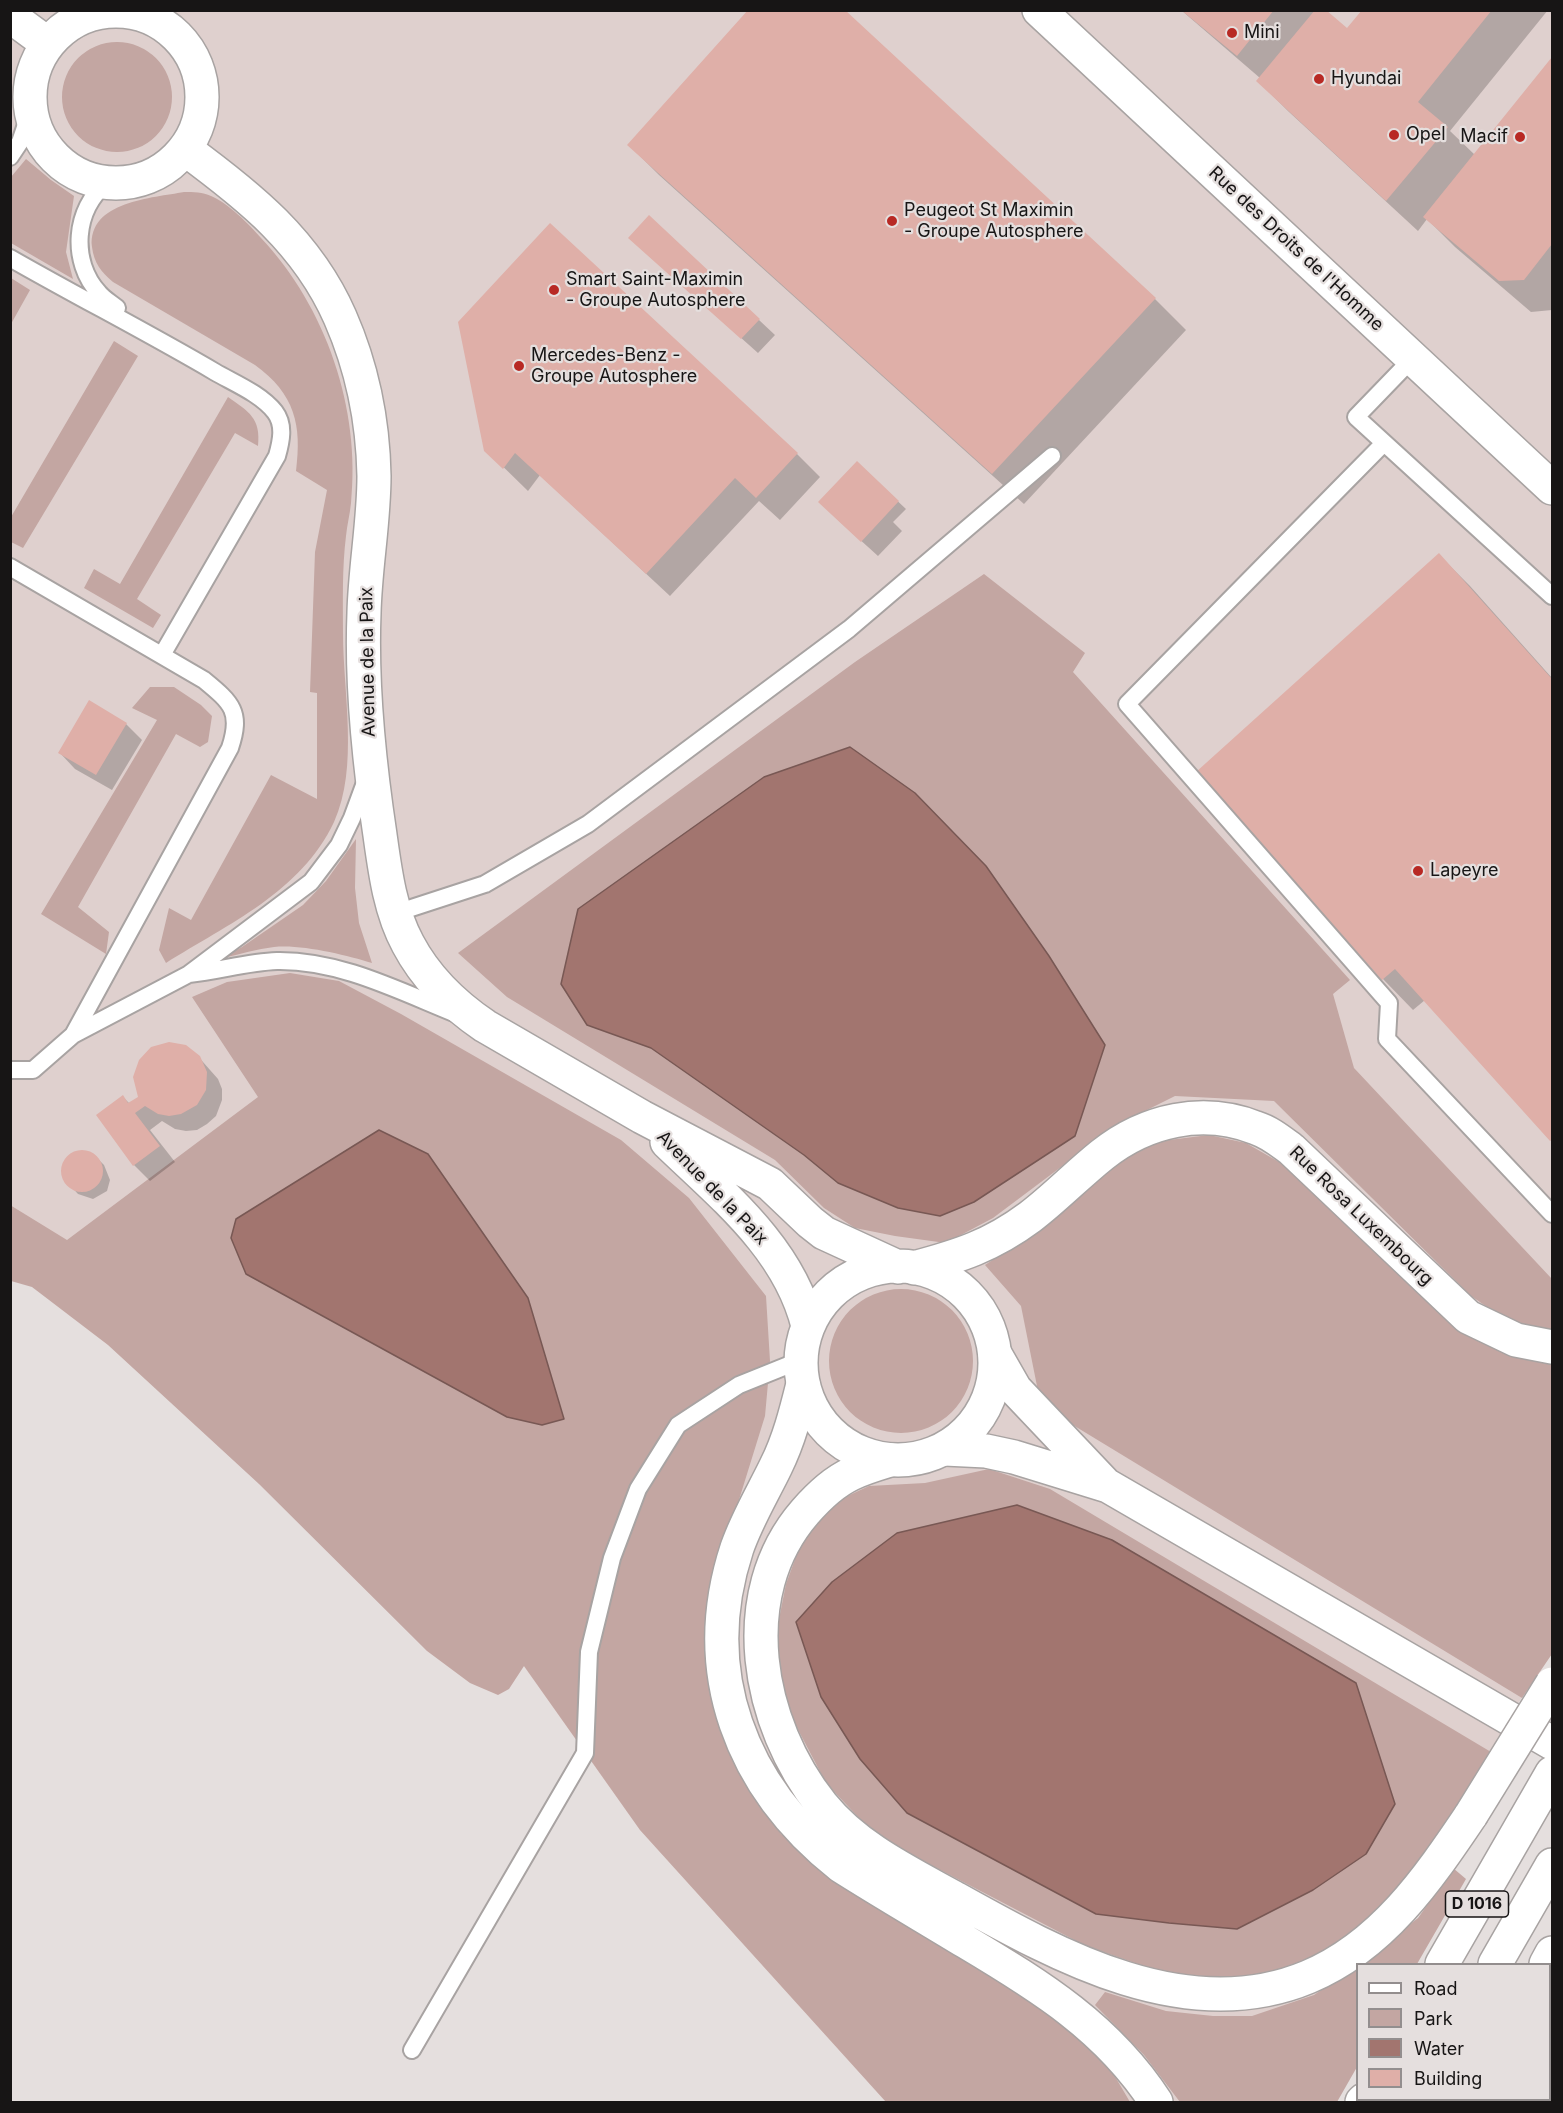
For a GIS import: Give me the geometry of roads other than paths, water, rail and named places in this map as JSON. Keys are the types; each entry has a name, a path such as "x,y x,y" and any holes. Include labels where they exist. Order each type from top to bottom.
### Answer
{"main road":[{"name":"Rue des Droits de l'Homme","path":"1039,10 1552,488"},
{"path":"107,11 142,15 163,25 182,21 181,40 194,60 201,82 202,106 192,139 185,149 170,165 150,177 129,183 107,183 85,178 57,161 43,144 30,113 31,82 37,62 55,36 74,22 107,11"},
{"path":"10,16 48,44"},
{"name":"Avenue de la Paix","path":"185,149 253,201 295,244 312,266 340,316 360,373 370,426 374,477 364,616 371,765 387,880 407,944 449,998 485,1026 642,1117 770,1184 824,1233 906,1267"},
{"name":"Avenue de la Paix","path":"642,1117 760,1234 784,1267 799,1295 808,1326"},
{"name":"Rue Rosa Luxembourg","path":"906,1267 963,1254 992,1242 1047,1203 1102,1154 1141,1131 1177,1119 1195,1117 1216,1119 1257,1128 1291,1149 1468,1317 1516,1340 1552,1347"},
{"path":"1108,1486 1016,1389 995,1354 988,1327 969,1298 953,1283 941,1277 906,1267 873,1270 839,1286 821,1304 808,1326 804,1337 802,1372 785,1446 748,1520 737,1548 723,1608 721,1635 727,1689 735,1722 751,1760 783,1810 799,1829 820,1850 849,1871 1053,1995 1102,2037 1130,2067 1156,2103"},
{"path":"995,1354 993,1382 984,1409 967,1432 945,1449 918,1458 890,1460 851,1474 832,1485 818,1497 798,1521 776,1555 769,1575 761,1621 764,1673 776,1724 784,1746 823,1807 863,1844 886,1860 1030,1940 1098,1968 1152,1985 1188,1992 1247,1993 1278,1987 1308,1977 1357,1948 1383,1928 1426,1881 1471,1815 1552,1684"},
{"path":"802,1372 813,1409 829,1432 839,1441 863,1454 890,1460"},
{"path":"945,1449 995,1453 1108,1486 1552,1743"},
{"name":"D 1016","path":"1443,1963 1552,1773"},
{"name":"D 1016","path":"1496,1963 1551,1868"}],"lane":[{"path":"10,157 20,142 30,113"},
{"path":"107,183 97,191 85,212 79,238 80,253 90,280 98,292 140,329"},
{"path":"10,258 140,329 259,398 277,415 281,429 277,456 162,655"},
{"path":"1413,358 1356,417 1552,596"},
{"path":"1384,443 1127,704 1389,1003 1387,1039 1552,1214"},
{"path":"396,913 484,884 588,824 849,629 1052,456"},
{"path":"10,567 204,680 218,691 230,705 236,717 235,732 230,748 73,1035"},
{"path":"10,1070 33,1070 73,1035 189,974 311,882 339,845 352,818 371,765"},
{"path":"189,974 277,961 327,965 353,973 485,1026"},
{"path":"412,2050 585,1753 589,1652 612,1558 638,1489 678,1425 739,1385 802,1372"}],"water":[{"path":"850,747 915,793 986,866 1049,956 1105,1045 1075,1136 974,1202 940,1216 898,1208 838,1183 804,1155 651,1048 587,1025 561,984 578,909 764,777"},
{"path":"379,1130 428,1154 528,1298 564,1419 542,1425 507,1417 246,1274 231,1238 236,1219"},
{"path":"1017,1505 1112,1540 1356,1683 1395,1804 1366,1854 1313,1890 1237,1929 1169,1923 1096,1914 907,1813 860,1759 821,1697 796,1622 832,1582 897,1533"}],"place":[{"name":"Mini","path":"1232,33"},
{"name":"Hyundai","path":"1319,79"},
{"name":"Opel","path":"1394,135"},
{"name":"Macif","path":"1520,137"},
{"name":"Peugeot St Maximin - Groupe Autosphere","path":"892,221"},
{"name":"Smart Saint-Maximin - Groupe Autosphere","path":"554,290"},
{"name":"Mercedes-Benz - Groupe Autosphere","path":"519,366"},
{"name":"Lapeyre","path":"1418,871"}]}
